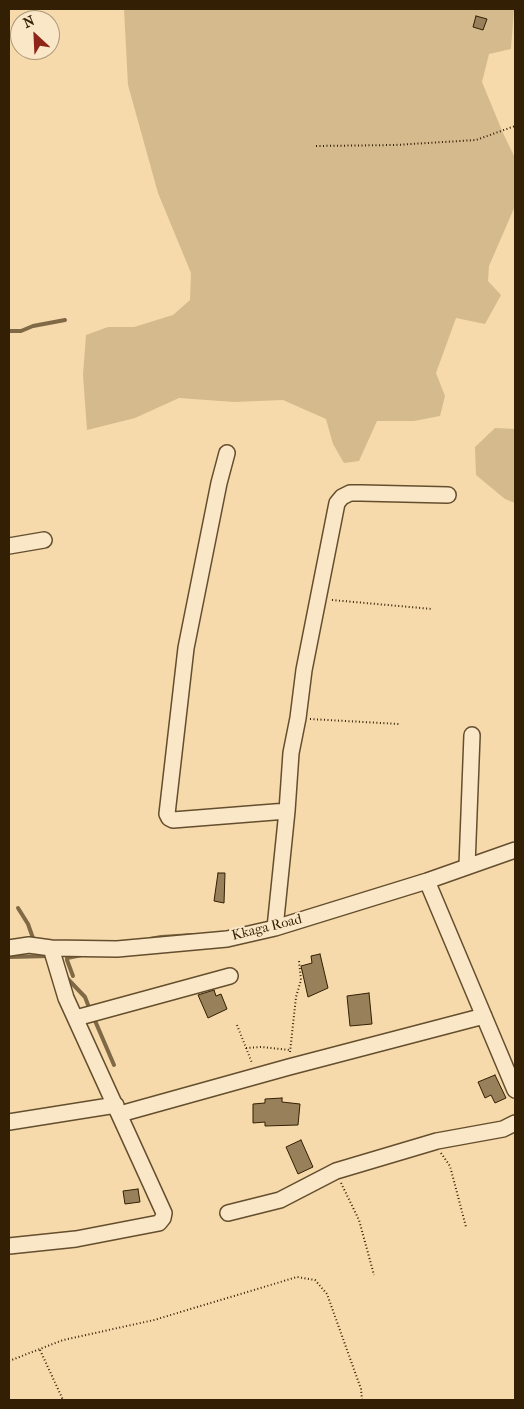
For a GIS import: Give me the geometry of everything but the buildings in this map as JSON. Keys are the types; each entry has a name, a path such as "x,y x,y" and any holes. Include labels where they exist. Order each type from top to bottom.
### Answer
{"street":[{"path":"227,454 219,483 186,648 167,814 173,820 287,811"},
{"path":"275,928 291,753 304,670 337,503 342,497 350,493 448,495"},
{"path":"9,546 44,540"},
{"path":"467,866 472,735"},
{"name":"Kkaga Road","path":"9,948 29,945 51,948 117,949 227,939 275,928 427,882 515,850"},
{"path":"427,882 515,1090"},
{"path":"9,1246 76,1239 159,1223 164,1213 66,998 51,948"},
{"path":"76,1018 230,976"},
{"path":"9,1122 118,1110 257,1077 484,1016"},
{"path":"228,1213 280,1200 336,1171 437,1141 503,1129 515,1123"}],"path":[{"path":"316,146 395,145 476,140 515,126"},
{"path":"318,598 432,609"},
{"path":"298,718 399,724"},
{"path":"289,1067 296,997 301,980 299,962"},
{"path":"237,1026 257,1077"},
{"path":"246,1048 261,1047 290,1050"},
{"path":"437,1141 442,1156 450,1166 466,1227"},
{"path":"336,1171 358,1220 374,1275"},
{"path":"9,1361 63,1340 154,1320 297,1277 315,1280 327,1294 361,1389 362,1400"},
{"path":"40,1350 63,1400"}],"shaded area":[{"path":"124,9 514,9 511,49 489,54 482,82 515,158 515,206 489,266 488,281 501,295 485,324 456,318 436,373 445,396 440,416 414,421 377,421 359,461 344,463 333,444 326,419 283,400 234,402 179,398 135,418 87,430 83,375 86,335 108,327 134,327 173,315 190,300 191,273 158,193 128,85"},
{"path":"495,428 515,429 515,503 505,499 476,475 475,447"}],"waterway":[{"path":"9,331 21,331 33,326 65,320"},
{"path":"18,908 28,924 34,941"},
{"path":"150,939 193,935"},
{"path":"73,976 67,958 82,955"},
{"path":"9,957 50,956"},
{"path":"65,976 85,997 90,1010"},
{"path":"93,1016 114,1065"}]}
